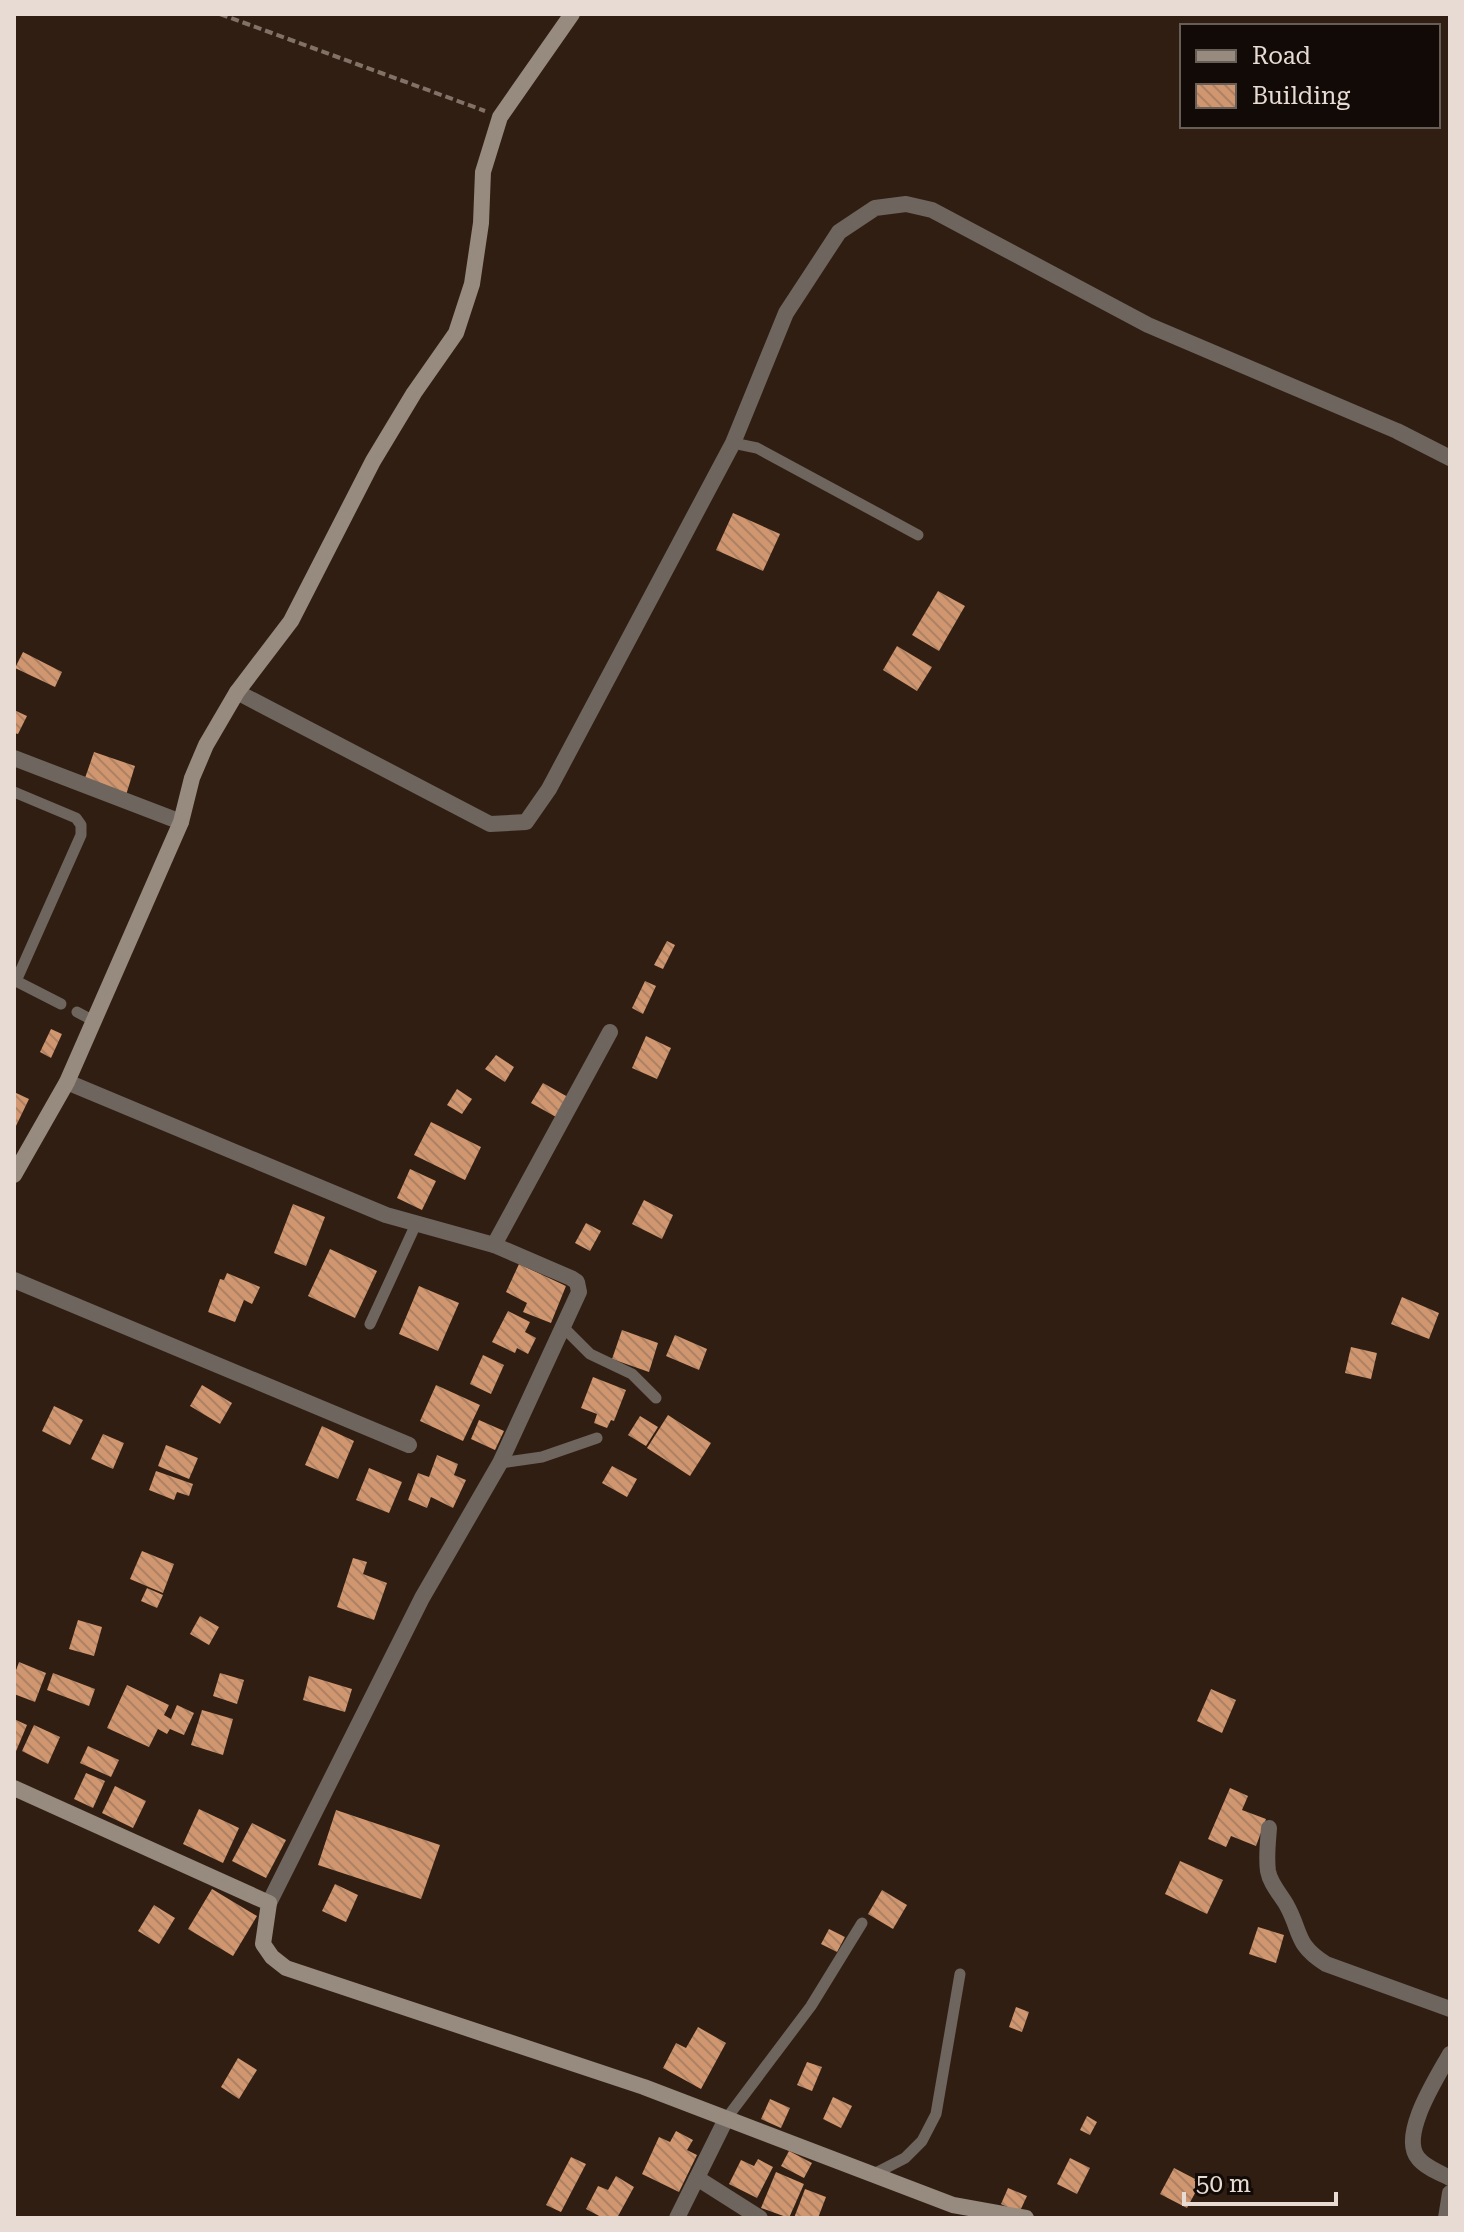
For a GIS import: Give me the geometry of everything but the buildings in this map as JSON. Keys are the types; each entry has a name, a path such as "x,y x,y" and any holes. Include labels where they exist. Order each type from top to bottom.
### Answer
{"street":[{"path":"14,1175 67,1082 181,822 201,756 237,692 291,621 373,461 414,393 456,333 472,284 481,223 483,172 500,117 572,14"},
{"path":"237,692 490,824 526,822 549,789 733,443 786,313 839,232 875,208 906,204 932,210 1148,325 1397,431 1450,458"},
{"path":"14,758 181,822"},
{"path":"494,1245 610,1032"},
{"path":"67,1082 386,1215 494,1245 577,1282 579,1292 500,1463 422,1598 269,1903 263,1944 272,1957 286,1968 644,2087 872,2175 950,2211 1026,2218"},
{"path":"14,1280 409,1445"},
{"path":"14,1788 269,1903"},
{"path":"1269,1828 1269,1875 1309,1954 1326,1964 1450,2009"},
{"path":"1450,2054 1423,2103 1414,2130 1414,2148 1416,2156 1423,2162 1450,2178"},
{"path":"677,2218 726,2119"},
{"path":"697,2178 760,2218"},
{"path":"1446,2218 1450,2193"}],"lane":[{"path":"733,443 757,448 918,535"},
{"path":"14,792 76,818 81,825 81,835 15,980 61,1004"},
{"path":"77,1012 94,1021"},
{"path":"370,1324 416,1224"},
{"path":"563,1327 590,1354 632,1374 656,1398"},
{"path":"500,1463 542,1457 597,1438"},
{"path":"726,2119 811,2006 862,1923"},
{"path":"872,2175 905,2158 922,2141 936,2114 960,1974"}],"path":[{"path":"220,14 500,117"}]}
